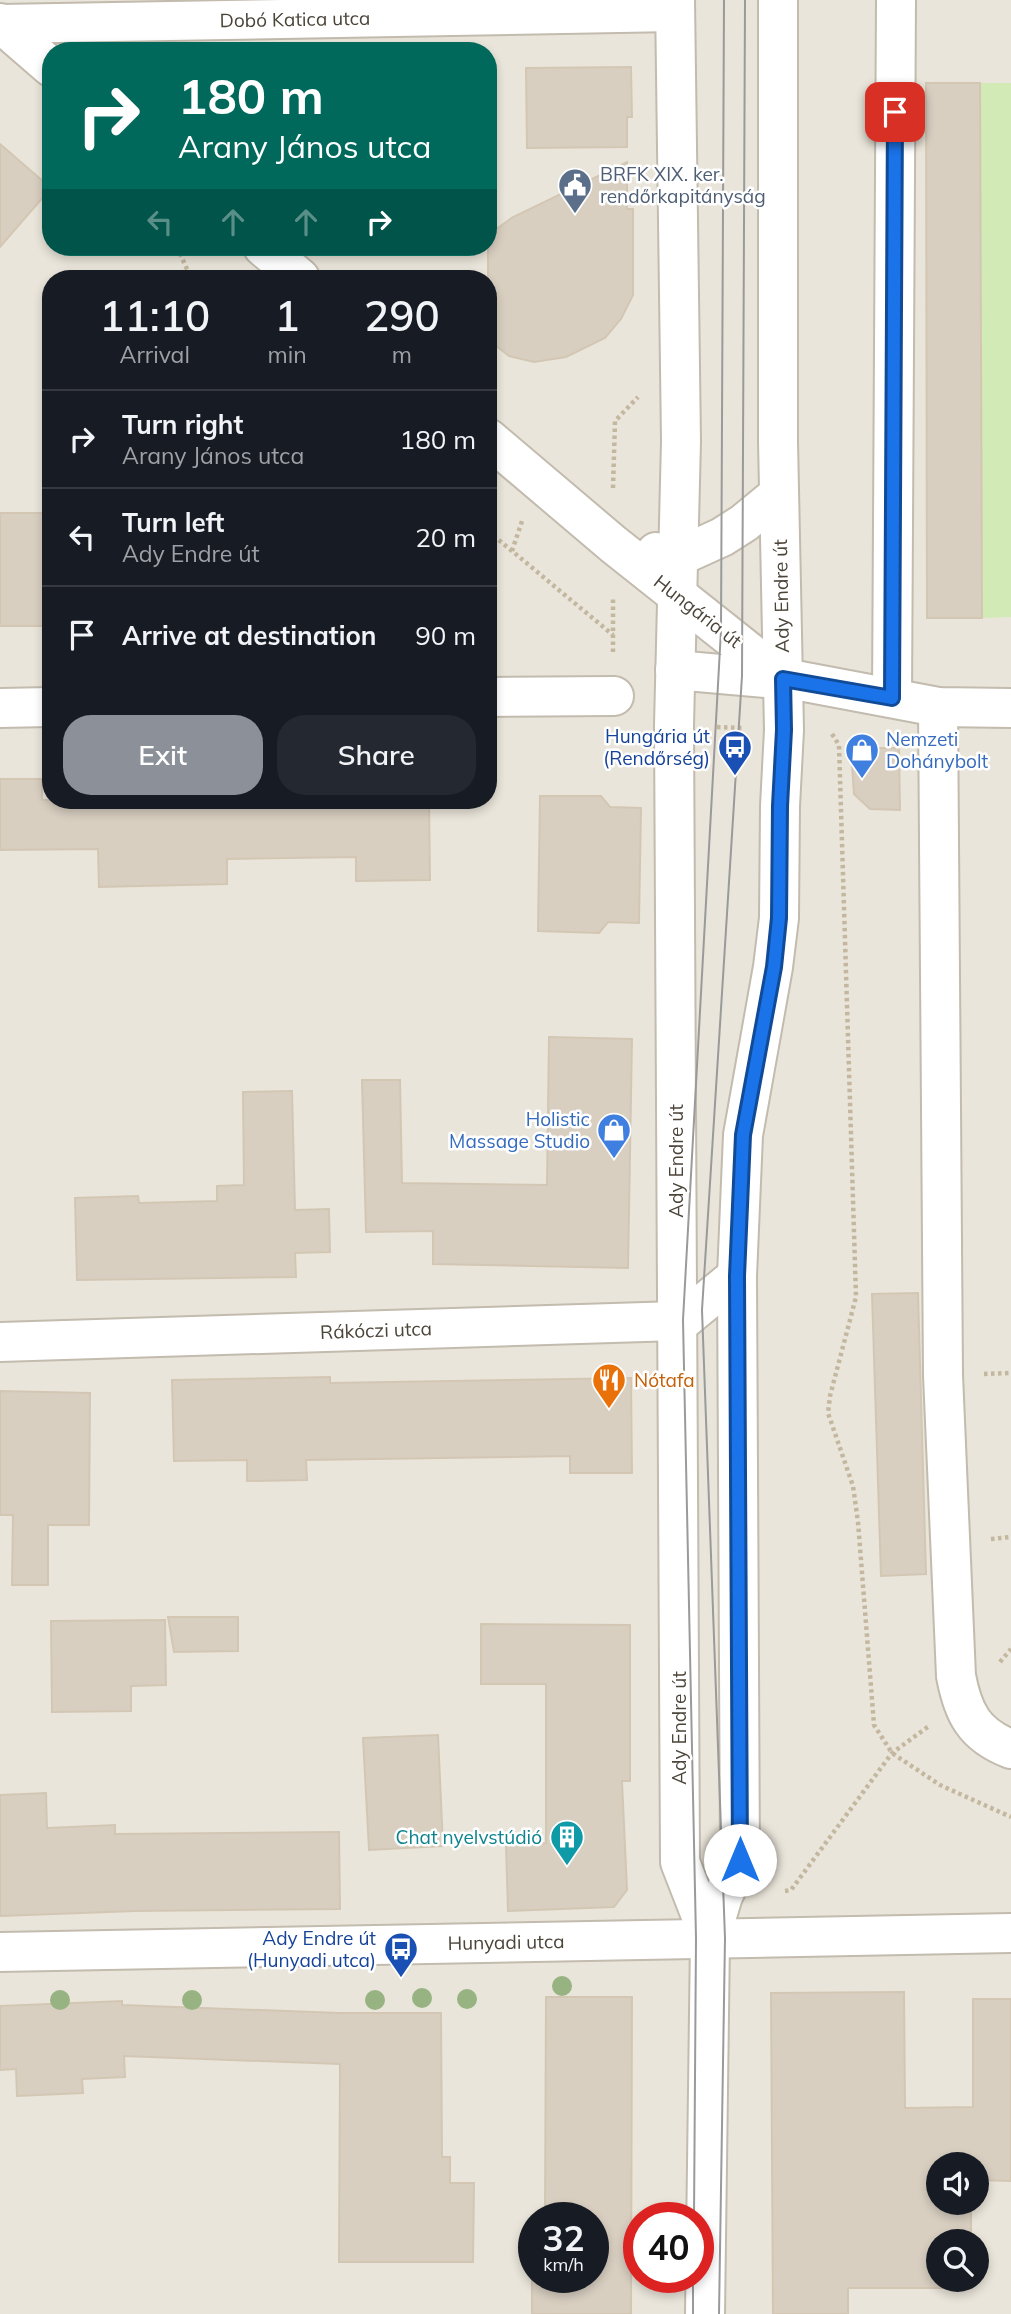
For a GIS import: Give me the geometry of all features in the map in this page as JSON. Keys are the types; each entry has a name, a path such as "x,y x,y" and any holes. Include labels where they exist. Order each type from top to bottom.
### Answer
{"street":[{"name":"Ady Endre út","path":"705,2314 710,1938 723,1896 740,1860 737,1276 743,1135 774,967 779,918 784,730 779,494 778,0"},
{"path":"892,698 896,0"},
{"name":"Ady Endre út","path":"670,8 681,441 674,725 680,1862 710,1938"},
{"name":"Dobó Katica utca","path":"0,24 670,8"},
{"path":"0,24 42,59"},
{"path":"274,256 290,270"},
{"name":"Hungária út","path":"497,446 612,544 677,575 783,679"},
{"name":"Hungária út","path":"677,575 779,494"},
{"path":"675,670 783,679 938,707 1011,708"},
{"path":"497,697 596,695"},
{"path":"0,708 42,707"},
{"path":"938,707 943,1375 956,1676 961,1702 974,1724 996,1743 1011,1749"},
{"path":"677,1321 683,1320 737,1276"},
{"name":"Rákóczi utca","path":"0,1342 677,1321"},
{"name":"Hunyadi utca","path":"0,1952 1011,1933"}],"path":[{"path":"512,551 522,521"},
{"path":"497,538 612,635"},
{"path":"596,695 612,635 613,593"},
{"path":"674,725 834,734 838,745 856,1297 828,1413 855,1498 874,1725 892,1753 940,1785 1011,1817"},
{"path":"779,1892 791,1890 892,1753 961,1702 1011,1649"}],"shaded area":[{"path":"0,0 1011,0 1011,2314 0,2314"}],"green space":[{"path":"980,83 1011,83 1011,617 982,618"}],"building":[{"path":"631,67 632,117 627,117 627,147 527,148 526,68"},
{"path":"926,83 980,83 982,618 927,618"},
{"path":"0,144 42,180 42,198 0,247"},
{"path":"627,162 627,209 633,209 633,295 621,319 605,338 566,357 534,362 509,356 497,346 497,270 488,270 488,256 497,256 497,229 513,217"},
{"path":"0,513 42,513 42,626 0,626"},
{"path":"870,748 899,748 900,810 870,809 854,794 852,765"},
{"path":"0,779 42,779 42,809 429,809 430,880 356,881 356,857 227,859 227,884 99,887 98,849 0,850"},
{"path":"540,796 601,796 610,807 641,808 639,923 608,922 599,933 538,931"},
{"path":"549,1037 632,1039 628,1268 433,1264 433,1231 366,1232 362,1080 400,1080 402,1183 547,1185"},
{"path":"292,1091 295,1210 329,1209 330,1252 295,1253 296,1277 77,1280 75,1198 138,1196 139,1203 217,1201 217,1186 244,1185 243,1092"},
{"path":"918,1293 926,1574 881,1576 872,1294"},
{"path":"330,1377 330,1383 631,1378 632,1473 570,1473 570,1456 306,1460 307,1480 247,1481 247,1460 174,1461 172,1380"},
{"path":"0,1391 90,1393 89,1525 48,1525 48,1585 12,1585 13,1515 0,1515"},
{"path":"168,1617 238,1617 238,1651 174,1652"},
{"path":"165,1620 166,1685 131,1686 131,1711 52,1712 51,1621"},
{"path":"481,1624 630,1625 630,1781 622,1781 627,1890 614,1907 508,1911 506,1844 546,1843 546,1684 481,1684"},
{"path":"438,1735 443,1846 369,1850 363,1738"},
{"path":"46,1793 47,1828 115,1825 115,1834 339,1832 340,1909 136,1911 0,1916 0,1795"},
{"path":"904,1992 905,2108 973,2107 973,1999 1011,1999 1011,2181 989,2180 989,2152 926,2152 926,2215 971,2215 971,2229 926,2229 926,2288 848,2288 848,2314 773,2314 771,1993"},
{"path":"546,1997 632,1997 631,2202 623,2202 623,2293 631,2293 631,2314 532,2314 532,2293 609,2293 609,2202 545,2202"},
{"path":"122,2001 122,2005 340,2013 441,2013 442,2157 450,2157 450,2183 474,2183 473,2262 339,2262 340,2064 124,2056 125,2077 82,2079 83,2093 17,2096 16,2069 0,2070 0,2006"}],"tram line":[{"path":"694,2202 696,1938 683,1320 721,630 724,0"},
{"path":"719,2314 725,1938 702,1310 742,676 745,0"},
{"path":"693,2293 693,2314"}],"place":[{"name":"BRFK XIX. ker. rendőrkapitányság","path":"575,215"},
{"name":"Hungária út (Rendőrség)","path":"735,777"},
{"name":"Nemzeti Dohánybolt","path":"862,780"},
{"name":"Holistic Massage Studio","path":"614,1160"},
{"name":"Nótafa","path":"609,1410"},
{"name":"Chat nyelvstúdió","path":"567,1867"},
{"name":"Ady Endre út (Hunyadi utca)","path":"401,1979"}],"route":[{"path":"740,1860 737,1276 743,1135 774,967 779,918 783,679 892,698 895,112"}]}
